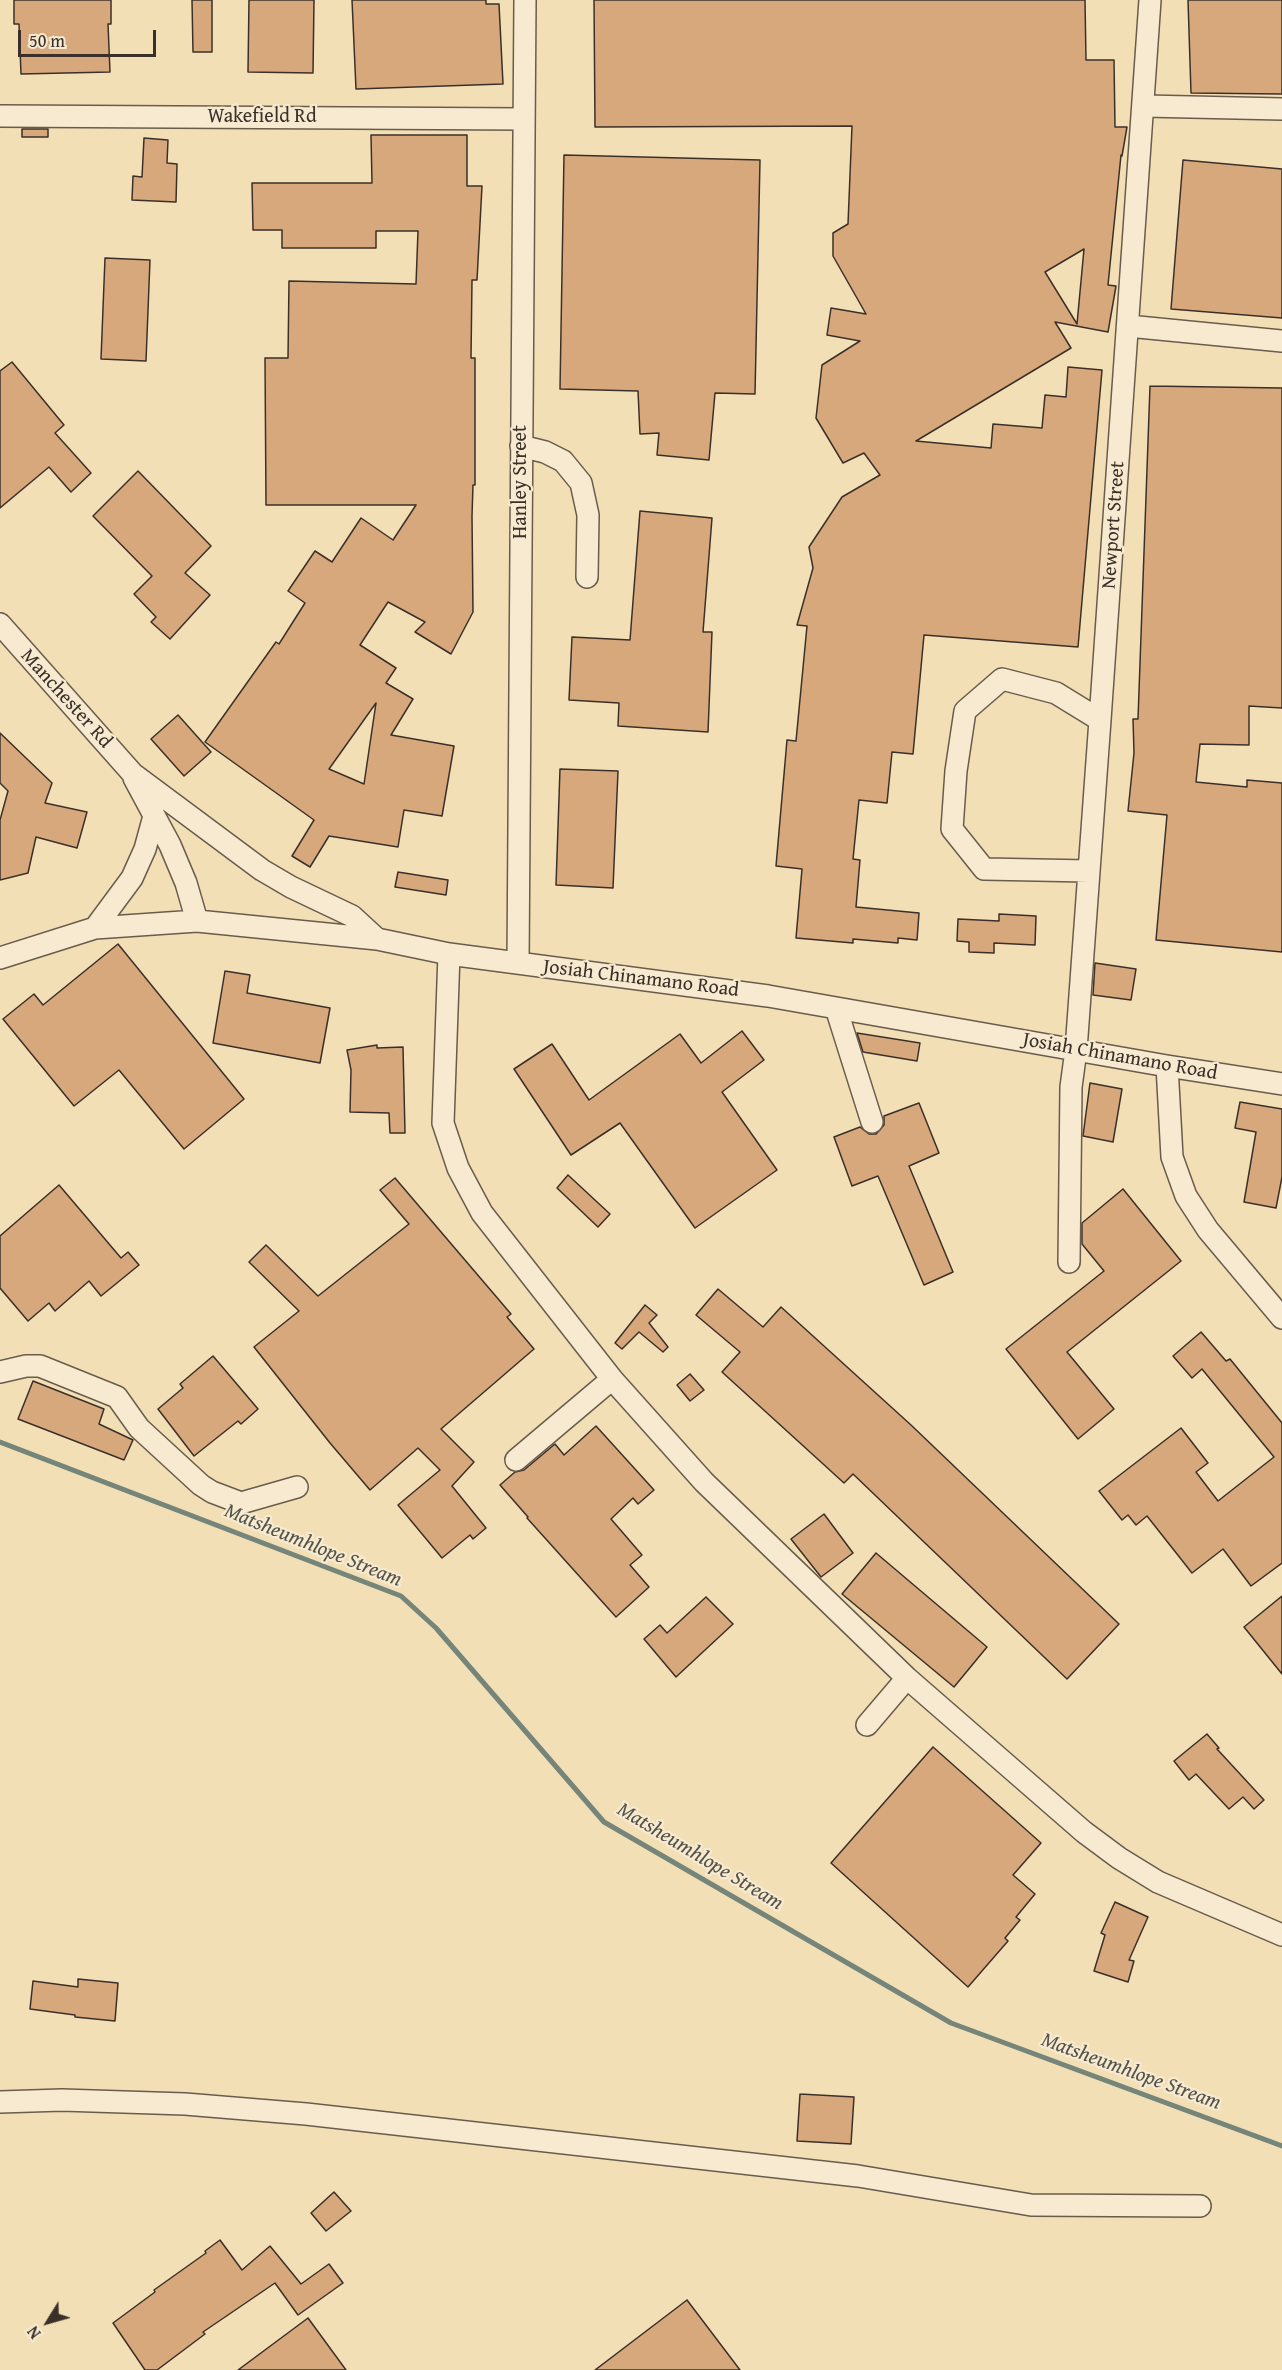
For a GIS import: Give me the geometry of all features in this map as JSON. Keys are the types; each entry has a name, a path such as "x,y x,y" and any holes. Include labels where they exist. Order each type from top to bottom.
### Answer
{"street":[{"name":"Hanley Street","path":"518,963 525,0"},
{"name":"Newport Street","path":"1069,1262 1071,1088 1076,1050 1145,105 1150,0"},
{"path":"1145,105 1282,109"},
{"name":"Wakefield Rd","path":"0,116 523,119"},
{"path":"1128,326 1282,341"},
{"path":"521,447 545,452 563,461 581,483 588,515 587,577"},
{"name":"Manchester Rd","path":"0,624 133,774"},
{"path":"1089,871 984,868 952,829 956,771 965,711 1002,679 1056,693 1100,720"},
{"path":"133,774 170,845 186,883 197,921"},
{"path":"133,774 262,870 291,887 352,916 376,939"},
{"path":"95,928 132,878 145,849 154,816"},
{"name":"Josiah Chinamano Road","path":"0,958 95,928 197,921 376,939 449,954 768,996 1282,1084"},
{"path":"449,954 443,1123 458,1168 482,1213 612,1379 704,1482 907,1678 1084,1832 1119,1858 1158,1881 1282,1935"},
{"path":"836,1008 872,1122"},
{"path":"1167,1066 1172,1157 1186,1196 1208,1230 1282,1318"},
{"path":"0,1372 26,1366 40,1366 117,1397 139,1428 201,1485 222,1496 241,1503 297,1487"},
{"path":"516,1460 612,1379"},
{"path":"867,1725 907,1678"},
{"path":"0,2102 62,2100 173,2104 306,2114 858,2176 1032,2205 1200,2205"}],"building":[{"path":"14,0 111,0 111,24 108,24 110,72 21,74 19,24 14,24"},
{"path":"192,0 212,0 212,52 193,52"},
{"path":"249,0 314,0 313,73 248,72"},
{"path":"352,0 486,0 486,4 499,4 503,84 356,89"},
{"path":"594,0 1085,0 1086,60 1114,60 1115,127 1127,127 1121,155 1108,285 1116,286 1108,332 1055,322 1071,348 916,441 991,448 993,424 1042,428 1045,395 1066,397 1068,367 1102,370 1078,647 924,635 913,754 892,752 887,803 859,800 853,859 860,860 856,907 919,913 917,940 898,938 898,943 853,939 853,943 796,938 802,869 776,866 787,740 796,741 807,626 797,625 813,568 809,547 842,497 880,475 864,453 843,463 816,418 822,365 860,341 827,335 831,308 866,314 833,256 833,233 848,224 852,126 595,127","holes":["1084,249 1077,324 1045,272"]},
{"path":"1188,0 1282,0 1282,94 1191,93"},
{"path":"22,129 48,129 48,137 22,137"},
{"path":"371,135 467,135 467,186 482,186 477,280 472,280 471,358 475,358 473,612 451,654 415,632 425,622 388,602 360,645 396,668 386,683 413,699 391,735 454,746 442,816 404,810 398,847 329,836 310,867 292,856 314,820 205,742 276,642 279,644 305,603 288,591 315,551 332,562 361,518 393,540 416,505 266,505 265,358 288,358 289,281 416,284 418,231 376,231 376,248 282,248 282,230 253,230 252,183 372,183","holes":["376,703 364,784 329,769"]},
{"path":"144,138 168,140 167,163 177,164 176,202 132,200 133,176 142,177"},
{"path":"564,155 760,160 755,394 715,393 709,460 657,455 659,433 640,434 638,391 560,389"},
{"path":"1183,160 1282,169 1282,318 1171,309"},
{"path":"105,258 150,260 146,361 101,359"},
{"path":"12,362 64,425 55,433 91,473 71,492 49,467 0,508 0,371"},
{"path":"1150,386 1282,388 1282,708 1249,706 1249,745 1200,744 1196,782 1247,787 1247,780 1282,783 1282,952 1156,940 1167,815 1128,811 1134,753 1133,719 1138,719"},
{"path":"138,471 211,546 185,573 210,595 170,639 151,622 156,617 134,594 152,576 93,516"},
{"path":"640,511 712,518 703,632 712,632 708,732 618,726 619,703 569,700 572,637 630,640"},
{"path":"178,715 211,752 184,776 151,739"},
{"path":"0,733 52,783 45,803 87,812 77,848 36,837 28,873 0,880 0,820 8,791 0,783"},
{"path":"560,769 618,771 613,888 556,885"},
{"path":"398,872 448,880 446,895 395,887"},
{"path":"999,914 1036,916 1035,945 994,943 994,953 969,952 969,942 957,941 958,919 999,921"},
{"path":"118,944 244,1099 184,1149 119,1070 74,1106 3,1019 34,994 43,1005"},
{"path":"1095,963 1136,969 1131,1000 1093,995"},
{"path":"225,971 250,975 247,993 330,1008 320,1063 213,1043"},
{"path":"742,1031 764,1060 722,1092 777,1170 695,1228 620,1123 571,1155 514,1069 552,1044 589,1100 680,1034 701,1063"},
{"path":"857,1033 920,1043 917,1061 863,1052"},
{"path":"377,1045 377,1048 403,1047 405,1133 390,1133 389,1113 350,1112 351,1070 347,1050"},
{"path":"1090,1083 1122,1089 1113,1142 1083,1136"},
{"path":"1240,1102 1282,1109 1282,1177 1276,1208 1244,1202 1256,1132 1235,1128"},
{"path":"919,1103 939,1153 909,1166 953,1272 924,1285 878,1176 852,1186 834,1137 860,1127 869,1134 876,1134 884,1125 884,1116"},
{"path":"568,1175 610,1214 598,1227 557,1188"},
{"path":"395,1178 511,1314 507,1317 534,1349 441,1429 474,1462 452,1486 486,1528 473,1539 470,1535 442,1558 398,1505 440,1470 418,1448 370,1490 254,1347 299,1311 249,1262 266,1245 318,1296 409,1224 380,1190"},
{"path":"59,1185 121,1258 128,1252 139,1265 101,1296 89,1281 55,1311 49,1303 28,1321 0,1288 0,1236"},
{"path":"1123,1189 1181,1261 1067,1352 1114,1409 1078,1439 1006,1349 1104,1271 1082,1244 1082,1223"},
{"path":"718,1289 763,1327 781,1307 911,1425 1119,1624 1067,1679 853,1474 844,1483 722,1372 740,1352 696,1315"},
{"path":"645,1305 657,1315 649,1323 668,1347 663,1352 639,1332 622,1349 615,1343"},
{"path":"1201,1332 1226,1361 1230,1359 1282,1423 1282,1563 1251,1586 1223,1549 1192,1573 1147,1516 1136,1525 1128,1515 1122,1520 1099,1491 1181,1428 1208,1463 1196,1472 1218,1501 1274,1457 1202,1369 1192,1378 1173,1356"},
{"path":"213,1356 258,1409 241,1424 238,1421 194,1456 158,1409 183,1388 180,1384"},
{"path":"690,1374 704,1390 690,1401 677,1385"},
{"path":"33,1381 104,1409 99,1424 133,1440 124,1460 18,1419"},
{"path":"596,1426 654,1490 638,1504 633,1498 611,1519 642,1555 630,1565 649,1587 616,1617 500,1485 515,1472 524,1470 555,1444 564,1455"},
{"path":"824,1514 853,1553 821,1577 791,1539"},
{"path":"876,1553 987,1647 954,1687 842,1594"},
{"path":"1282,1596 1282,1674 1244,1627"},
{"path":"706,1597 733,1624 676,1677 644,1639 660,1625 667,1633"},
{"path":"1207,1734 1219,1748 1217,1749 1264,1800 1254,1809 1243,1797 1229,1809 1196,1774 1189,1780 1174,1761"},
{"path":"933,1747 1041,1843 1013,1875 1035,1894 1016,1917 1020,1920 1005,1938 1008,1941 968,1987 831,1863"},
{"path":"1115,1902 1148,1917 1129,1960 1134,1961 1128,1982 1094,1971 1105,1935 1101,1933"},
{"path":"78,1979 118,1983 115,2021 30,2009 33,1981 78,1987"},
{"path":"800,2094 854,2097 851,2144 797,2141"},
{"path":"334,2192 351,2211 326,2231 311,2213"},
{"path":"220,2240 242,2270 270,2246 301,2284 329,2264 343,2283 298,2315 275,2283 203,2332 205,2334 157,2370 145,2370 113,2323"},
{"path":"687,2300 740,2370 595,2370"},
{"path":"308,2318 346,2370 238,2370"}],"waterway":[{"name":"Matsheumhlope Stream","path":"0,1442 401,1596 436,1628 604,1822 951,2023 1282,2146"}]}
